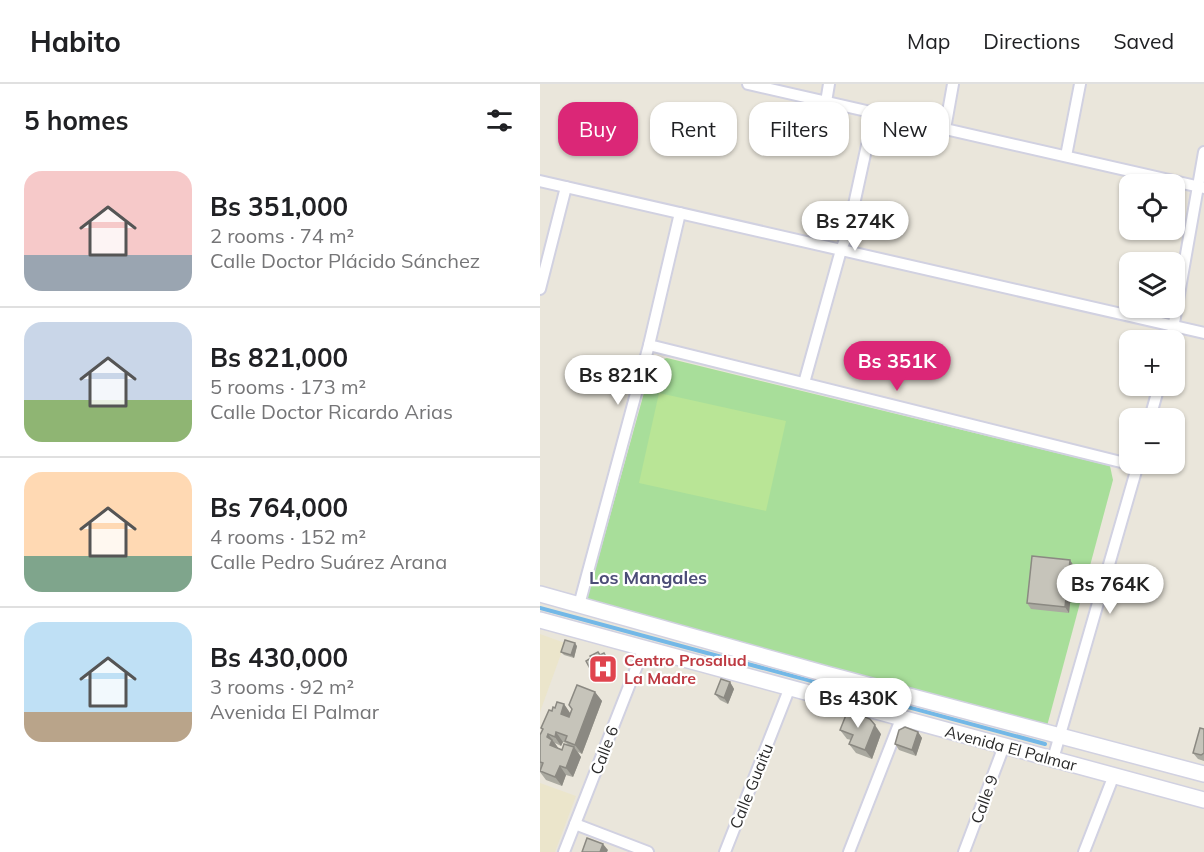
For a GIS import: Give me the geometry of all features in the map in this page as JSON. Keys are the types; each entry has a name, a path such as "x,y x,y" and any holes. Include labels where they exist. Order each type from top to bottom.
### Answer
{"street":[{"path":"748,84 826,102 829,84"},
{"path":"949,106 953,84"},
{"path":"1066,156 1080,84"},
{"path":"949,130 1201,187"},
{"path":"1174,330 1201,187 1204,152"},
{"path":"804,383 848,232 864,156"},
{"path":"540,181 1204,333"},
{"path":"540,289 566,187"},
{"path":"579,605 649,345 680,213"},
{"path":"649,345 1119,460"},
{"path":"1053,759 1135,474"},
{"name":"Avenida El Palmar","path":"540,595 579,605 822,685 901,719 1204,800"},
{"name":"Avenida El Palmar","path":"540,620 790,687 822,685 1061,735 1204,774"},
{"name":"Calle 6","path":"564,852 644,648"},
{"name":"Calle Guaitu","path":"725,852 790,687"},
{"path":"849,852 901,719"},
{"name":"Calle 9","path":"964,852 1004,746"},
{"path":"1084,852 1114,775"},
{"path":"575,824 648,852"}],"shaded area":[{"path":"540,634 565,643 540,712"},
{"path":"540,783 576,796 555,852 540,852"}],"green space":[{"path":"667,358 1110,466 1113,480 1047,726 586,603 650,371 656,361"},
{"path":"659,393 786,421 766,511 639,483"}],"building":[{"path":"1032,556 1070,560 1065,607 1027,603"},
{"path":"565,640 575,643 571,655 561,652"},
{"path":"598,652 600,655 604,653 611,666 593,674 586,661"},
{"path":"721,679 730,682 724,698 715,694"},
{"path":"577,685 595,692 575,745 565,741 567,736 556,732 555,737 548,734 547,737 552,740 550,745 562,750 564,744 574,747 566,768 560,766 555,777 540,771 543,763 540,762 540,735 543,729 541,728 549,710 552,711 553,707 555,708 557,702 564,704 561,714 569,717 572,709 569,705"},
{"path":"848,710 870,719 875,725 865,750 849,744 853,735 840,730"},
{"path":"905,727 918,732 912,750 895,744 899,730"},
{"path":"1200,728 1204,729 1204,753 1201,755 1193,753"},
{"path":"587,838 603,844 600,852 582,852"}],"waterway":[{"path":"540,608 1045,744"}],"place":[{"name":"Centro Prosalud La Madre","path":"603,669"}],"district":[{"name":"Los Mangales","path":"648,577"}]}
